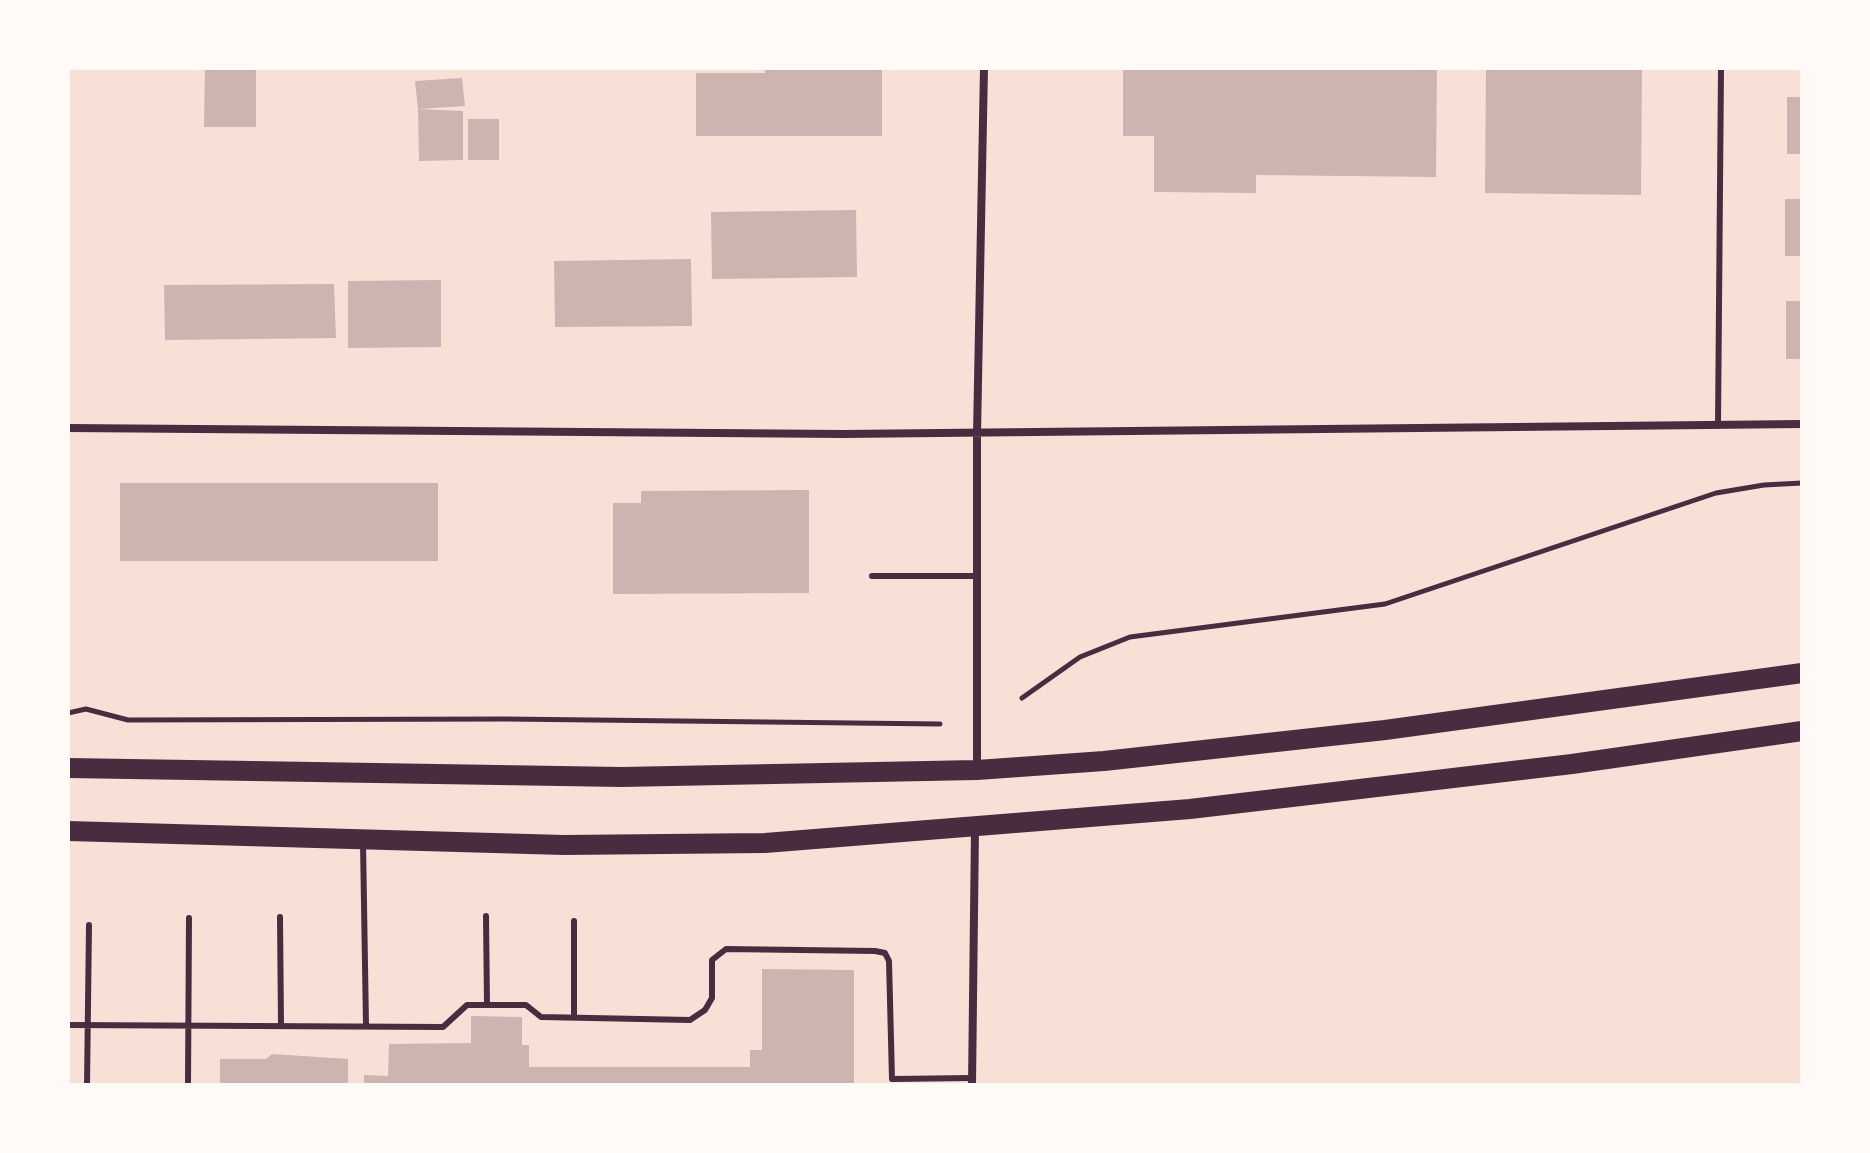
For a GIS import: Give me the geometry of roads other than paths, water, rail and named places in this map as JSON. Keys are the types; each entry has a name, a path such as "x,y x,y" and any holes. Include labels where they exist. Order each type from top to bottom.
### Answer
{"main road":[{"path":"68,768 621,777 977,770 1118,760 1385,730 1802,673"},
{"path":"68,831 690,845 975,829 1190,809 1466,777 1802,731"}],"street":[{"path":"977,770 977,434 984,68"},
{"path":"68,428 977,434 1802,424"},
{"path":"972,1081 975,829"}],"lane":[{"path":"1718,425 1721,68"},
{"path":"872,576 976,576"},
{"path":"363,839 366,1026"},
{"path":"486,916 487,1005"},
{"path":"280,917 281,1025"},
{"path":"188,1085 189,918"},
{"path":"574,921 574,1017"},
{"path":"87,1085 89,925"},
{"path":"68,1025 443,1027 467,1005 526,1005 541,1017 690,1020 705,1010 712,998 712,960 726,949 885,953 889,961 892,1082 972,1081"}]}
